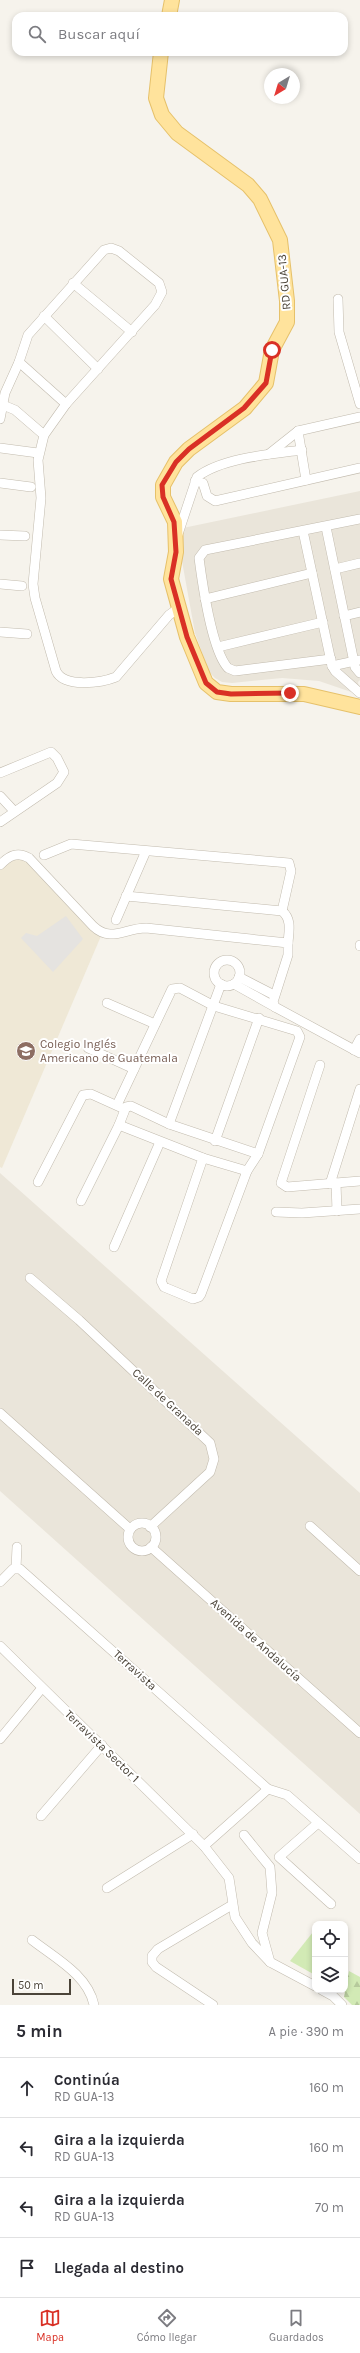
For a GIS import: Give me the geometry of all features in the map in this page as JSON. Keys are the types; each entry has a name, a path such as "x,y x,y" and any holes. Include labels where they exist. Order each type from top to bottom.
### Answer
{"main road":[{"path":"170,12 172,0"},
{"name":"RD GUA-13","path":"161,56 156,98 162,115 177,132 248,185 260,199 280,240 287,301 287,322 272,350 266,383 244,408 189,449 176,462 162,485 163,497 174,522 176,539 176,552 171,579 180,607 187,637 206,683 217,692 231,694 304,694 360,707"}],"street":[{"path":"0,419 5,393 19,362 28,335 104,250 111,248 118,251 159,283 162,292 155,305 66,404 44,435 38,453 37,466 41,498 33,591 56,670 60,677 71,682 103,680 116,677 169,615 180,607"},
{"path":"74,283 132,332"},
{"path":"338,299 339,332 360,404"},
{"path":"44,316 98,368"},
{"path":"19,362 66,404"},
{"path":"3,405 15,410 44,435"},
{"path":"268,455 298,431 360,417"},
{"path":"298,431 306,480"},
{"path":"0,448 38,453"},
{"path":"176,539 195,481 202,473 220,465 302,450"},
{"path":"195,481 203,483 207,496 215,501 360,468"},
{"path":"0,483 31,487"},
{"path":"357,665 332,663 235,671 226,666 218,647 205,599 199,558 203,551 360,519"},
{"path":"326,527 344,616 357,665"},
{"path":"303,531 332,663 343,678 360,693"},
{"path":"0,535 25,536"},
{"path":"335,569 360,564"},
{"path":"205,599 312,572"},
{"path":"0,584 22,586"},
{"path":"344,616 360,612"},
{"path":"218,647 323,622"},
{"path":"0,632 26,634"},
{"path":"343,678 357,665"},
{"path":"0,773 51,752 63,768 62,776 57,783 0,822"},
{"path":"0,796 14,811"},
{"path":"44,855 70,844 290,863 291,872 282,911"},
{"path":"116,920 146,851"},
{"path":"0,865 9,857 16,855 23,855 29,858 99,932 108,935 116,935 133,929 146,928 288,943"},
{"path":"126,896 282,911 286,914 289,923 288,955 274,995 275,1007"},
{"path":"221,984 214,974 214,969 222,961 233,962 237,966 236,980"},
{"path":"221,984 236,980 274,995"},
{"path":"236,980 275,1007 357,1052 360,1039"},
{"path":"169,1124 221,984"},
{"path":"81,1201 119,1125 121,1107 134,1069 170,992 175,988 214,1006 294,1029 299,1033 300,1037 258,1154 247,1171 201,1294 199,1297 193,1299 164,1287 161,1281 203,1158"},
{"path":"107,1003 155,1024"},
{"path":"215,1141 259,1018"},
{"path":"88,1048 134,1069"},
{"path":"320,1065 281,1183 287,1187 360,1181"},
{"path":"337,1211 333,1184 360,1089"},
{"path":"38,1182 80,1098 91,1094 121,1107 131,1106 169,1124 215,1141 258,1154"},
{"path":"119,1125 203,1158 247,1171"},
{"path":"114,1247 160,1142"},
{"path":"276,1212 360,1209"},
{"name":"Calle de Granada","path":"30,1278 79,1320 210,1443 214,1459 210,1472 150,1526"},
{"path":"0,1413 130,1529"},
{"path":"141,1524 150,1526 155,1539 151,1547 144,1551 134,1549 128,1538 130,1529 141,1524"},
{"path":"310,1526 360,1571"},
{"path":"0,1582 13,1569 16,1568 16,1547"},
{"name":"Avenida de Andalucía","path":"151,1547 360,1733"},
{"name":"Terravista","path":"16,1568 20,1569 268,1789"},
{"name":"Terravista Sector 1","path":"0,1646 204,1846"},
{"path":"0,1739 42,1688"},
{"path":"41,1816 102,1745"},
{"path":"312,1984 270,1962 258,1951 240,1927 232,1905 229,1878 204,1846 268,1789 287,1795 360,1859"},
{"path":"318,1823 279,1857 331,1904"},
{"path":"107,1888 193,1834"},
{"path":"244,1835 270,1867 272,1893 262,1933 270,1962"},
{"path":"213,2005 156,1967 152,1962 152,1956 158,1949 232,1905"},
{"path":"32,1940 76,1974 89,1988 94,2005"},
{"path":"328,1993 342,2005"}],"shaded area":[{"path":"360,491 360,680 358,682 360,695 319,681 282,678 232,683 222,682 215,678 209,672 195,633 178,539 183,528"},
{"name":"Colegio Inglés Americano de Guatemala","path":"22,857 101,936 2,1168 0,1167 0,866 10,859"},
{"path":"66,916 83,939 53,972 21,938 26,933 37,936"},
{"path":"0,1173 360,1493 360,1814 0,1491"}],"green space":[{"path":"312,1933 312,1973 290,1961"},
{"path":"349,1971 360,1977 360,2005 352,2005 344,1997 345,1993 348,1993"}],"place":[{"name":"Colegio Inglés Americano de Guatemala","path":"26,1051"}],"route":[{"path":"272,350 266,383 244,408 189,449 176,462 162,485 163,497 174,522 176,539 176,552 171,579 180,607 187,637 206,683 217,692 231,694 276,692 290,693"}]}
